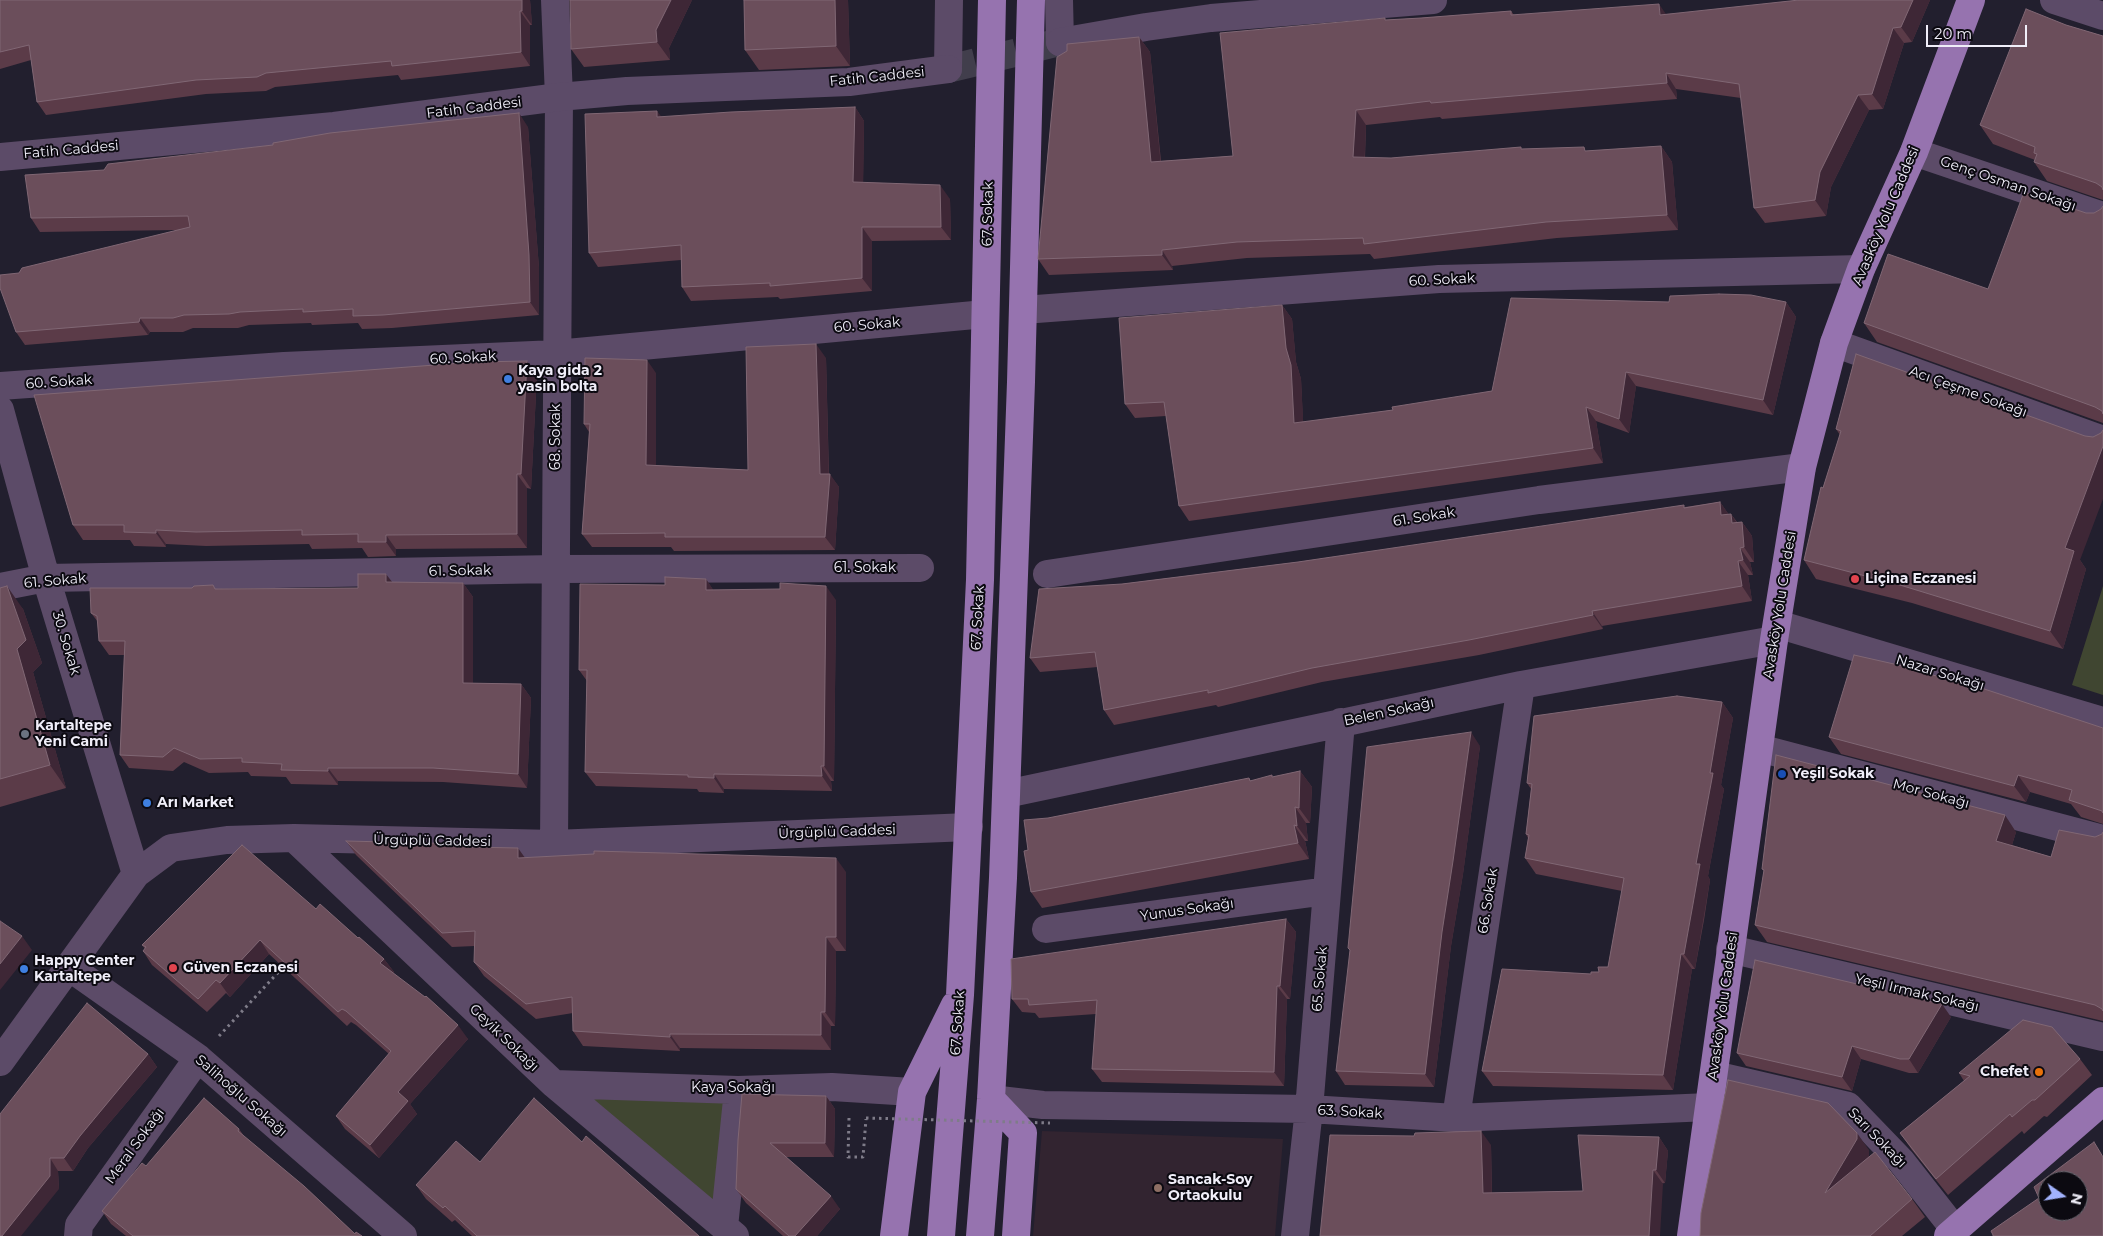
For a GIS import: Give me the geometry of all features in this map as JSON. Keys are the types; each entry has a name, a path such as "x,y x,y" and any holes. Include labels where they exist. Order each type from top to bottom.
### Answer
{"main road":[{"name":"67. Sokak","path":"941,1236 960,995 980,580 992,0"},
{"path":"980,1236 991,1100 1006,794 1023,310 1031,0"},
{"name":"Avasköy Yolu Caddesi","path":"1691,1236 1759,748 1802,467 1834,343 1861,269 1914,152 1971,0"},
{"path":"985,314 1023,310"},
{"path":"894,1236 912,1092 960,995"},
{"path":"991,1100 1023,1133 1016,1236"},
{"path":"1952,1233 2103,1101"}],"street":[{"name":"68. Sokak","path":"554,0 559,97 554,844"},
{"name":"Fatih Caddesi","path":"0,157 334,126 559,97 627,91 849,82 948,69 949,0"},
{"path":"1059,0 1060,42 1211,18 1433,0"},
{"path":"2054,0 2103,16"},
{"name":"Genç Osman Sokağı","path":"1914,152 2103,216"},
{"name":"60. Sokak","path":"1023,310 1439,279 1861,269"},
{"name":"60. Sokak","path":"0,386 284,366 556,354 985,314"},
{"name":"Acı Çeşme Sokağı","path":"1834,343 2103,440"},
{"name":"30. Sokak","path":"0,410 46,578 136,874"},
{"name":"61. Sokak","path":"1047,574 1529,501 1802,467"},
{"name":"61. Sokak","path":"0,587 46,578 556,569 920,568"},
{"name":"Belen Sokağı","path":"1006,794 1340,722 1776,632"},
{"name":"Nazar Sokağı","path":"1776,632 2103,721"},
{"name":"66. Sokak","path":"1456,1118 1521,685"},
{"name":"65. Sokak","path":"1295,1236 1309,1110 1340,722"},
{"name":"Mor Sokağı","path":"1759,748 2103,839"},
{"name":"Ürgüplü Caddesi","path":"5,1045 70,967 136,874 171,848 227,840 294,838 554,844 969,827"},
{"name":"Geyik Sokağı","path":"294,838 554,1084 729,1231"},
{"name":"Yunus Sokağı","path":"1046,929 1327,891"},
{"name":"Yeşil Irmak Sokağı","path":"1730,949 2103,1036"},
{"name":"Salihoğlu Sokağı","path":"70,967 198,1058 403,1236"},
{"name":"Meral Sokağı","path":"78,1236 79,1225 198,1058"},
{"name":"Sarı Sokağı","path":"1714,1075 1848,1106 1901,1161 1952,1233"},
{"name":"Kaya Sokağı","path":"554,1084 738,1090 832,1087 912,1092"},
{"name":"Geyik Sokağı","path":"729,1231 738,1090"},
{"name":"63. Sokak","path":"991,1100 1043,1105 1110,1108 1309,1110 1456,1118 1709,1107"}],"path":[{"path":"198,1058 292,958"},
{"path":"849,1111 848,1157 863,1157 866,1118 1050,1123"}],"shaded area":[{"name":"Sancak-Soy Ortaokulu","path":"1042,1131 1283,1139 1275,1236 1033,1236"}],"green space":[{"path":"2103,586 2103,695 2072,685"},
{"path":"588,1096 726,1103 714,1205"}],"building":[{"path":"0,0 522,0 522,11 520,11 521,52 392,66 391,61 266,73 257,77 196,80 37,102 29,45 0,52"},
{"path":"570,0 671,0 656,30 657,42 571,49"},
{"path":"744,0 835,0 836,46 745,50"},
{"path":"1799,0 1913,0 1901,27 1893,28 1872,94 1858,95 1820,172 1815,200 1754,208 1739,84 1666,73 1667,83 1431,103 1430,101 1356,110 1353,157 1391,158 1521,147 1521,149 1584,147 1585,151 1661,146 1667,215 1546,222 1364,244 1363,238 1237,242 1162,250 1162,255 1038,259 1057,57 1067,51 1067,44 1139,37 1151,162 1233,156 1220,33 1385,18 1385,20 1511,11 1511,15 1659,4 1660,15"},
{"path":"2026,9 2066,25 2103,36 2103,190 2096,183 2034,162 2037,154 2034,153 2035,147 1980,125"},
{"path":"855,107 853,182 940,185 941,227 862,227 862,278 770,286 770,283 682,287 681,245 589,253 585,114 657,111 657,117"},
{"path":"519,113 529,255 530,302 383,315 353,316 353,309 303,312 303,309 184,315 173,318 140,318 139,322 16,332 0,288 0,275 19,273 22,268 190,227 188,216 31,218 25,175 104,170 108,164 273,145 273,143 330,133"},
{"path":"2024,192 2086,213 2094,213 2103,206 2103,414 2102,411 2095,407 1864,323 1888,254 1988,289"},
{"path":"1751,295 1786,302 1763,400 1626,372 1619,419 1586,407 1593,448 1179,506 1164,402 1125,404 1119,318 1282,305 1286,348 1291,365 1294,423 1393,410 1392,407 1492,391 1511,298 1669,302 1670,296"},
{"path":"816,344 820,474 830,474 825,537 665,537 665,533 582,534 590,424 584,424 585,358 647,360 646,465 748,470 746,347"},
{"path":"1856,354 2085,436 2093,437 2103,430 2103,446 2065,548 2074,551 2050,631 1900,585 1804,560 1821,487 1823,488 1841,431 1836,429"},
{"path":"527,361 521,474 517,474 517,534 386,535 386,542 358,542 358,534 302,535 302,530 196,532 156,530 156,533 124,532 124,525 73,525 34,395 475,362"},
{"path":"1720,502 1721,515 1731,514 1732,523 1742,522 1744,547 1740,548 1743,560 1738,561 1742,586 1592,611 1593,615 1469,640 1312,668 1208,693 1208,690 1104,710 1095,652 1030,658 1039,589 1122,584 1298,562 1684,505 1684,508"},
{"path":"358,574 386,574 386,582 463,583 463,683 521,684 518,774 433,768 328,768 328,771 281,770 282,764 242,762 242,758 200,759 174,748 163,757 120,755 125,641 99,641 97,616 91,613 90,588 192,588 194,586 213,585 215,589 358,588"},
{"path":"665,577 706,579 706,590 780,589 780,583 826,586 824,766 821,766 822,776 714,774 714,778 688,777 688,775 585,772 587,670 579,670 580,584 665,585"},
{"path":"7,586 26,640 17,649 50,765 0,779 0,588"},
{"path":"1854,655 1925,671 1924,673 1966,683 2103,728 2103,813 2102,811 2069,800 2072,790 2018,775 2014,786 1829,737"},
{"path":"1677,696 1722,702 1710,773 1713,773 1696,864 1700,864 1684,954 1681,954 1663,1075 1482,1071 1502,969 1591,974 1591,972 1599,972 1598,967 1608,967 1624,878 1525,858 1529,835 1526,834 1532,784 1527,783 1534,716"},
{"path":"1471,732 1442,932 1425,1074 1336,1071 1350,950 1348,948 1367,747"},
{"path":"1776,755 2005,815 1996,841 2051,857 2059,830 2095,837 2103,832 2103,1011 2095,1005 1755,925 1764,870 1762,869"},
{"path":"1300,771 1299,808 1295,807 1297,826 1294,825 1298,843 1031,892 1024,851 1028,850 1024,820 1048,818 1249,778 1250,781 1272,775 1272,777"},
{"path":"346,841 467,844 467,847 518,848 518,858 594,854 594,851 836,858 836,937 826,937 825,1012 821,1012 821,1035 670,1034 670,1037 573,1031 572,997 526,1004 474,962 475,931 442,933"},
{"path":"242,845 316,909 320,904 384,959 380,963 426,996 458,1025 398,1092 408,1101 370,1145 336,1116 391,1051 346,1011 342,1009 338,1012 260,940 220,983 216,980 198,999 143,951 146,947 142,945"},
{"path":"1286,919 1280,986 1277,986 1274,1072 1092,1069 1097,1000 1029,1005 1028,999 1012,999 1011,959"},
{"path":"0,921 22,936 0,964"},
{"path":"1755,960 1942,1004 1909,1059 1900,1059 1852,1046 1842,1077 1737,1053"},
{"path":"87,1003 148,1054 64,1158 50,1158 50,1176 2,1236 0,1236 0,1114"},
{"path":"2023,1020 2052,1027 2080,1059 2035,1100 2032,1100 2012,1117 2010,1114 1936,1179 1900,1133 1970,1076 1959,1073"},
{"path":"1728,1080 1828,1103 1857,1133 1857,1139 1825,1193 1875,1152 1912,1199 1870,1236 1700,1236 1701,1213"},
{"path":"742,1094 826,1096 825,1143 770,1143 831,1196 795,1236 789,1236 736,1189"},
{"path":"204,1098 239,1129 238,1131 304,1186 355,1234 356,1232 362,1236 133,1236 102,1211 142,1163 146,1166"},
{"path":"534,1098 582,1142 586,1136 699,1236 477,1236 445,1206 443,1208 416,1185 456,1141 480,1162"},
{"path":"1481,1131 1483,1193 1583,1191 1578,1135 1659,1137 1656,1170 1653,1170 1649,1236 1320,1236 1330,1135 1414,1136 1415,1133"},
{"path":"2094,1142 2103,1157 2103,1236 1993,1236 1991,1231 2038,1199 2038,1221 2088,1221 2088,1171 2055,1171"},
{"path":"2038,1184 2038,1196 2034,1187"}],"tunnel":[{"path":"948,69 1060,42"}],"place":[{"name":"Kaya gida 2 yasin bolta","path":"508,379"},
{"name":"Liçina Eczanesi","path":"1855,579"},
{"name":"Kartaltepe Yeni Cami","path":"25,734"},
{"name":"Yeşil Sokak","path":"1782,774"},
{"name":"Arı Market","path":"147,803"},
{"name":"Güven Eczanesi","path":"173,968"},
{"name":"Happy Center Kartaltepe","path":"24,969"},
{"name":"Chefet","path":"2039,1072"},
{"name":"Sancak-Soy Ortaokulu","path":"1158,1188"}]}
